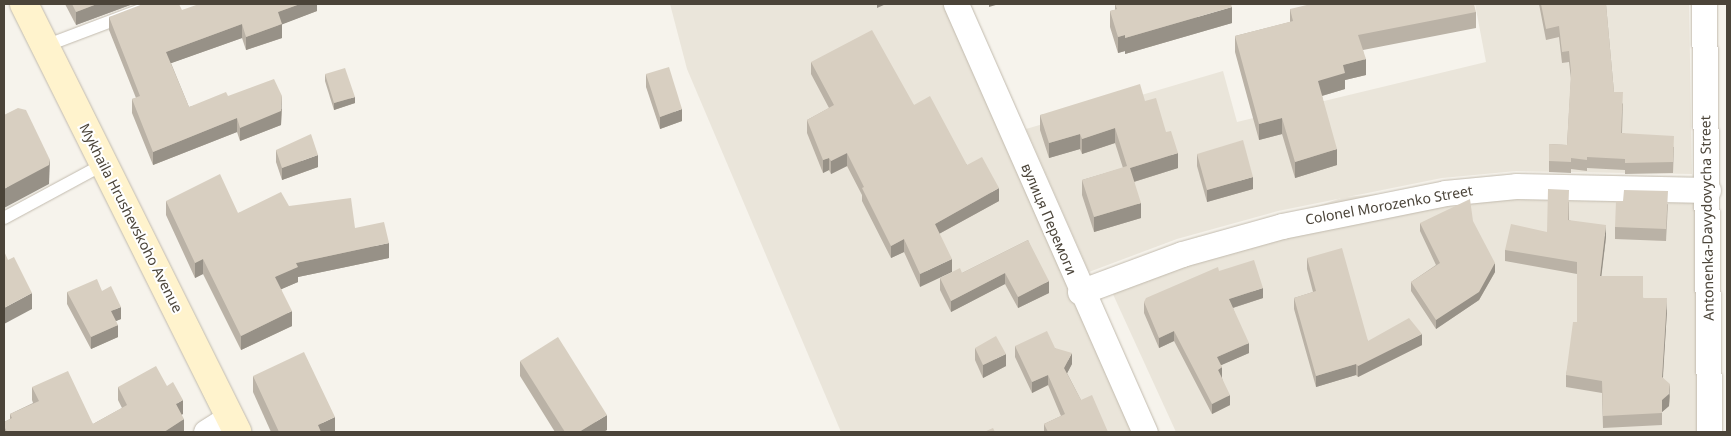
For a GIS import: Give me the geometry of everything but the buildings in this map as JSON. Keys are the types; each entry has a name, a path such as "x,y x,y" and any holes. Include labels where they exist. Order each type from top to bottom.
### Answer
{"main road":[{"name":"Mykhaila Hrushevskoho Avenue","path":"24,4 234,424"}],"street":[{"name":"вулиця Перемоги","path":"956,4 1080,292 1145,432"},
{"name":"Antonenka-Davydovycha Street","path":"1704,4 1708,190 1709,432"},
{"name":"Colonel Morozenko Street","path":"1080,292 1182,254 1282,226 1445,193 1516,186 1708,190"},
{"path":"206,432 234,424"}],"lane":[{"path":"45,46 156,4"},
{"path":"4,218 104,164"}],"shaded area":[{"path":"670,4 944,4 1139,432 841,432 687,69"},
{"path":"1475,4 1689,4 1692,174 1516,171 1442,178 1278,211 1177,239 1089,272 1026,129 1223,71 1237,122 1486,62"},
{"path":"1703,180 1699,432 1176,432 1106,279 1344,197 1536,181"}]}
